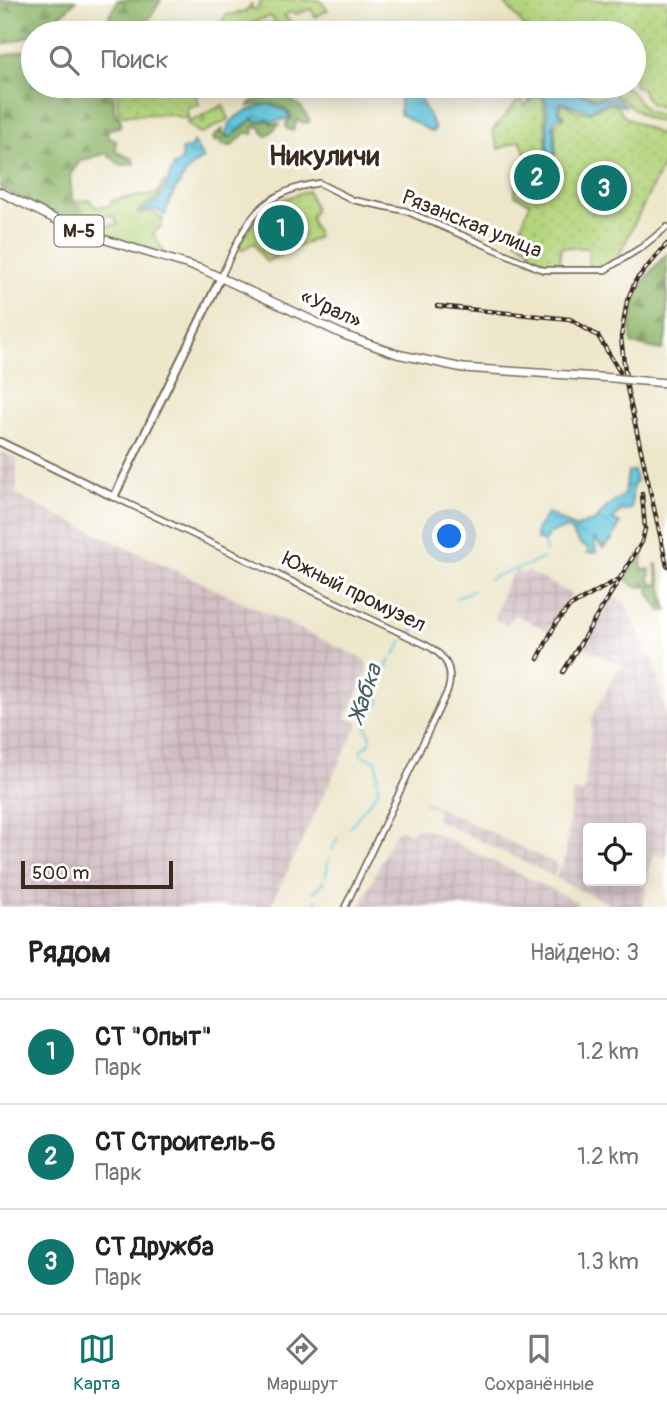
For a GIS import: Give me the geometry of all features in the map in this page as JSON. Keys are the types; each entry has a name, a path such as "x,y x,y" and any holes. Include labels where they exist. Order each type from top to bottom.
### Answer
{"highway":[{"name":"«Урал»","path":"0,192 83,233 221,277 342,335 415,359 463,368 667,383"}],"main road":[{"path":"114,497 221,277"},
{"name":"Южный промузел","path":"0,442 114,497"},
{"path":"102,491 112,491 120,486"}],"street":[{"name":"Рязанская улица","path":"221,277 243,228 259,207 274,196 319,183 353,200 406,211 543,270 605,270 642,247 667,227"},
{"path":"120,486 119,495 126,502"},
{"name":"Южный промузел","path":"114,497 426,645 446,660 450,672 448,690 345,907"}],"shaded area":[{"path":"0,451 17,459 17,496 366,660 367,673 346,718 359,722 270,907 0,907"},
{"path":"515,570 524,575 527,571 572,594 565,609 560,609 549,631 516,615 512,616 507,624 495,620 504,588"},
{"path":"612,596 626,603 649,657 655,661 653,666 656,667 667,723 667,755 664,760 667,761 667,818 658,817 667,819 667,857 653,854 643,907 616,907 555,878 566,855 572,792 584,793 592,717 620,666 643,675 582,647"},
{"path":"425,801 558,865 553,876 435,819 438,810 424,803"},
{"path":"415,827 426,829 578,902 576,907 360,907 394,834 401,830 411,834"}],"green space":[{"path":"0,0 76,0 54,21 21,21 21,40 0,45"},
{"path":"118,0 161,0 148,21 108,21"},
{"path":"262,0 320,0 328,10 315,17 311,9 297,14 290,12 284,16 290,21 275,21 270,16 257,21 222,21 226,15 245,12 252,3 251,9 256,9"},
{"path":"502,0 667,0 667,109 650,104 646,97 646,21 520,21"},
{"path":"21,51 21,98 113,98 115,114 121,120 121,126 107,130 109,138 116,140 116,152 133,159 134,164 120,165 107,153 80,161 70,175 72,200 86,221 83,227 0,188 0,57"},
{"path":"117,98 197,98 199,105 187,107 188,119 167,114 119,115"},
{"path":"288,98 301,107 310,121 306,123 297,120 293,131 287,129 286,123 292,117 283,108 267,104 249,106 252,101"},
{"path":"520,98 525,106 534,98 542,98 544,102 547,154 552,157 556,154 555,125 565,116 559,110 562,103 586,112 605,105 616,105 625,117 667,138 667,157 617,259 588,269 589,248 561,247 559,267 528,260 531,249 516,240 530,203 515,195 516,184 521,182 518,172 531,166 520,140 499,149 492,131"},
{"path":"620,98 636,98 647,111 667,117 665,124 645,117"},
{"path":"223,105 229,119 201,134 187,123"},
{"path":"253,119 258,123 268,120 271,124 280,124 267,136 262,132 262,128 254,126 253,134 246,132 232,146 222,145 221,139 215,142 213,138 222,129 225,137 230,138"},
{"path":"164,181 158,197 138,210 138,214 150,211 163,219 161,226 153,234 164,252 87,231 88,225 118,225 114,216 94,214 88,218 76,201 90,200 95,207 111,206 111,201 117,199 157,194"},
{"path":"308,191 315,208 311,219 318,237 266,262 254,243 241,250 238,245 266,209 283,199"},
{"path":"667,254 667,334 662,350 632,344 631,318 638,294 650,273"},
{"path":"639,554 643,556 643,570 650,569 649,580 655,586 659,583 657,564 667,611 661,611 649,593 650,586 636,587 626,579"}],"water":[{"path":"420,98 435,129 432,132 400,114 400,99"},
{"path":"544,98 616,98 626,107 609,101 590,111 561,102 558,111 563,116 556,118 553,124 555,153 548,154"},
{"path":"269,104 286,111 290,118 259,122 253,118 231,137 226,135 236,117"},
{"path":"193,142 204,159 192,167 180,182 165,215 154,209 139,212 160,199 174,166 182,160 181,150 191,147"},
{"path":"634,471 636,482 633,486 631,509 619,512 613,520 620,524 612,540 603,548 594,538 596,553 587,553 589,548 581,545 568,528 550,533 544,542 536,539 536,530 548,513 576,528 587,522 593,523 609,505 624,495 628,472"}],"waterway":[{"path":"544,542 546,552"},
{"name":"Жабка","path":"489,579 542,558"},
{"name":"Жабка","path":"456,598 473,590"},
{"name":"Жабка","path":"409,633 419,626"},
{"name":"Жабка","path":"394,655 403,641"},
{"name":"Жабка","path":"350,827 378,791 377,761 361,755 361,749 369,745 371,738 366,726 371,712 380,702 377,691 390,659"},
{"name":"Жабка","path":"331,851 338,838"},
{"name":"Жабка","path":"326,876 329,858"},
{"name":"Жабка","path":"314,892 324,881"},
{"name":"Жабка","path":"315,907 316,899"}],"railway":[{"path":"667,244 636,280 627,301 621,337 627,388 667,566"},
{"path":"437,306 570,319 598,336 620,372"},
{"path":"563,672 642,542 645,529 642,494"},
{"path":"538,659 556,623 569,607 617,580"}],"place":[{"name":"СТ Строитель-6","path":"537,177"},
{"name":"СТ Дружба","path":"604,188"},
{"name":"СТ \"Опыт\"","path":"281,228"}],"district":[{"name":"Никуличи","path":"324,156"}]}
